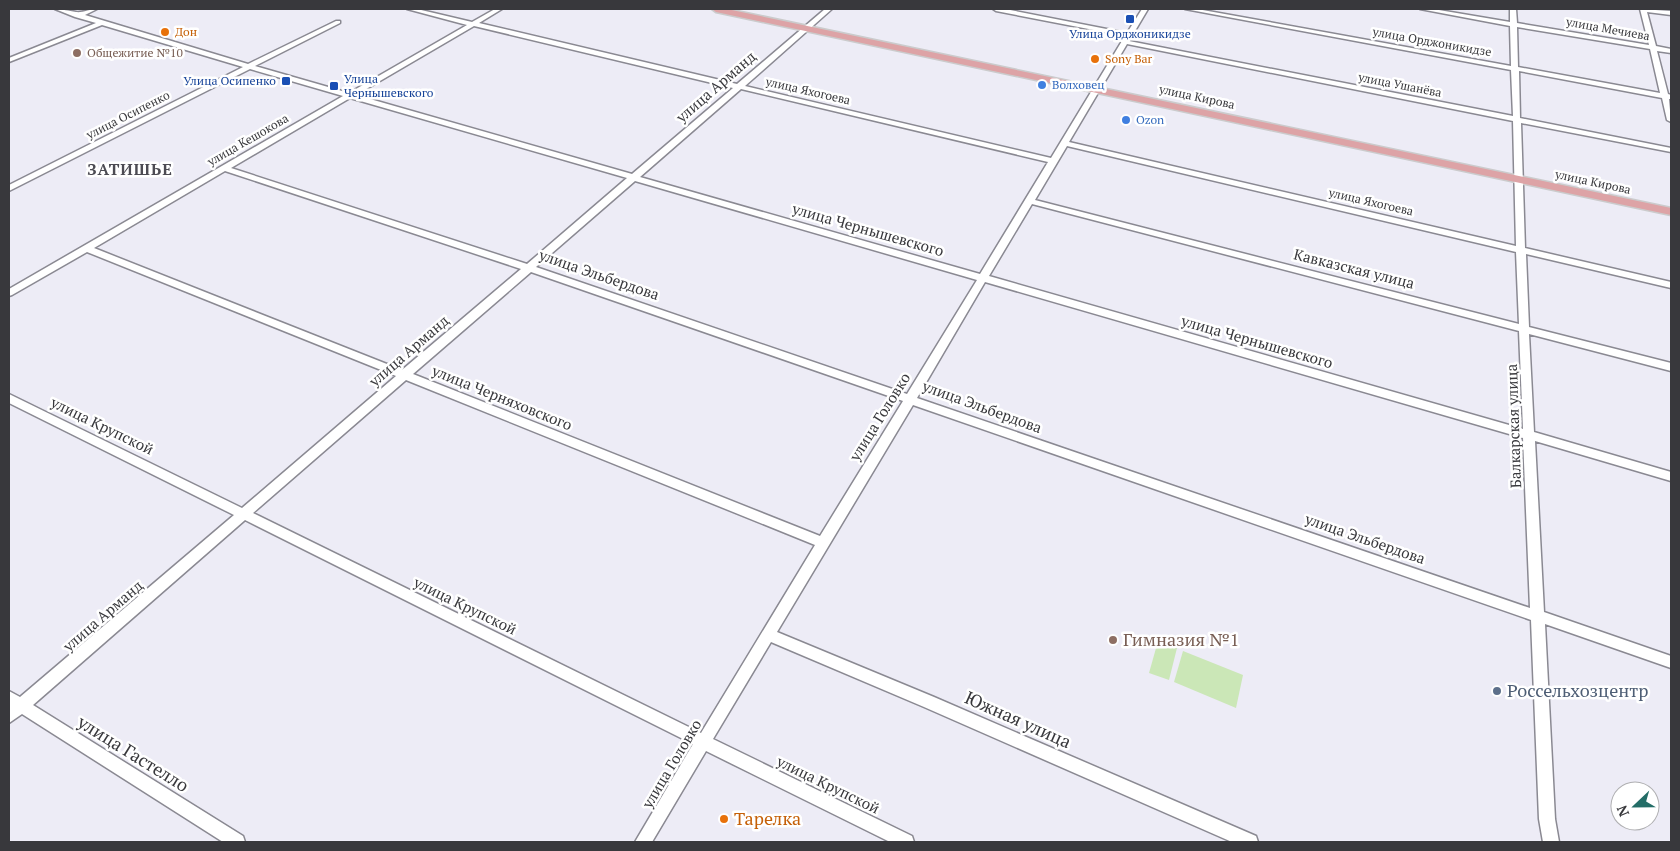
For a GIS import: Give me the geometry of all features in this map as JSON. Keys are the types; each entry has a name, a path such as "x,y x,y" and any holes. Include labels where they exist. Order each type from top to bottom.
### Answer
{"main road":[{"name":"улица Кирова","path":"716,9 1671,212"}],"street":[{"name":"улица Чернышевского","path":"58,9 982,279 1671,476"},
{"path":"77,16 94,9"},
{"name":"улица Яхогоева","path":"410,9 1054,161"},
{"name":"улица Кешокова","path":"9,293 499,9"},
{"name":"улица Арманд","path":"9,716 15,702 242,514 829,9"},
{"path":"996,9 1127,38"},
{"name":"улица Головко","path":"643,842 1145,9"},
{"name":"улица Орджоникидзе","path":"1188,9 1668,97"},
{"name":"улица Мечиева","path":"1423,9 1671,51"},
{"name":"Балкарская улица","path":"1513,9 1536,614 1547,819 1550,842"},
{"path":"1671,13 1643,9 1668,97 1671,120"},
{"name":"улица Осипенко","path":"9,188 338,22"},
{"path":"9,60 101,23"},
{"name":"улица Ушанёва","path":"1127,38 1671,150"},
{"name":"улица Яхогоева","path":"1065,143 1671,286"},
{"name":"улица Эльбердова","path":"224,168 529,268 1671,662"},
{"name":"Кавказская улица","path":"1030,201 1671,367"},
{"name":"улица Черняховского","path":"86,248 824,543"},
{"name":"улица Крупской","path":"9,398 906,842"},
{"name":"Южная улица","path":"769,635 929,702 1250,842"},
{"name":"улица Гастелло","path":"15,702 237,842"}],"green space":[{"path":"1158,641 1177,648 1169,680 1149,673"},
{"path":"1183,651 1243,675 1236,708 1174,682"}],"place":[{"name":"Улица Орджоникидзе","path":"1130,19"},
{"name":"Дон","path":"165,32"},
{"name":"Общежитие №10","path":"77,53"},
{"name":"Sony Bar","path":"1095,59"},
{"name":"Улица Осипенко","path":"286,81"},
{"name":"Волховец","path":"1042,85"},
{"name":"Улица Чернышевского","path":"334,86"},
{"name":"Ozon","path":"1126,120"},
{"name":"Гимназия №1","path":"1113,640"},
{"name":"Россельхозцентр","path":"1497,691"},
{"name":"Тарелка","path":"724,819"}],"district":[{"name":"ЗАТИШЬЕ","path":"130,169"}]}
